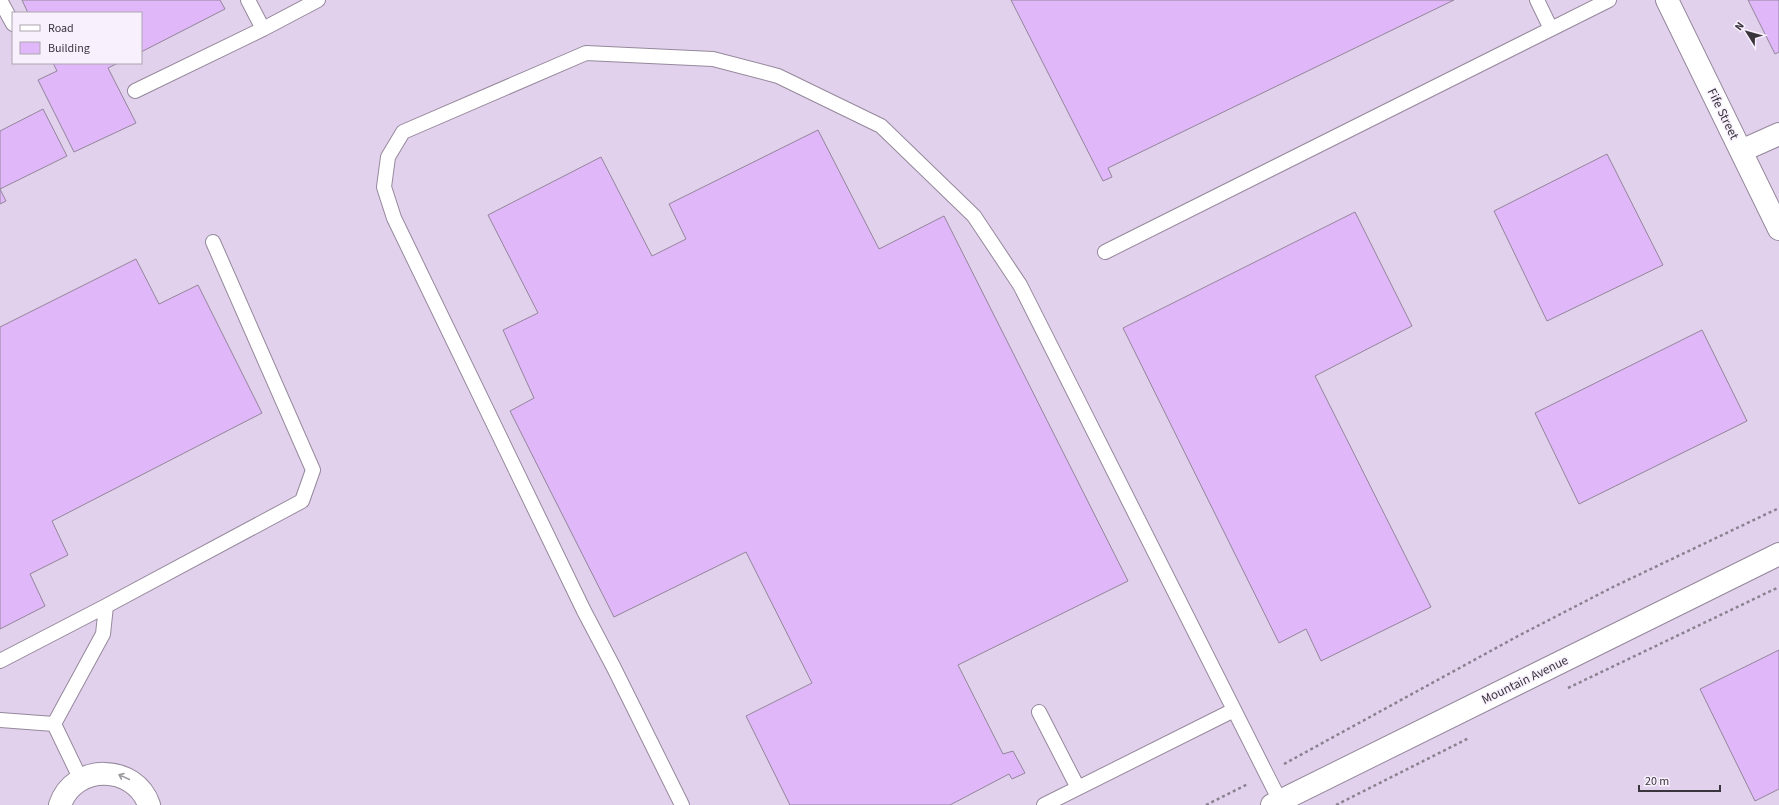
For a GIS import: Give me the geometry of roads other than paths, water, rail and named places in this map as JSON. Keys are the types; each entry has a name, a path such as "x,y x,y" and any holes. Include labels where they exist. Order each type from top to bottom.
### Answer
{"street":[{"name":"Fife Street","path":"1667,0 1779,229"},
{"path":"1741,151 1779,134"},
{"name":"Mountain Avenue","path":"1276,803 1779,554"},
{"path":"60,805 66,793 81,780 102,773 117,774 128,779 144,793 149,805"}],"lane":[{"path":"0,0 12,22"},
{"path":"248,0 263,29"},
{"path":"134,91 263,29 318,0"},
{"path":"1537,0 1551,29"},
{"path":"1105,252 1609,0"},
{"path":"682,805 584,611 394,218 384,187 388,157 403,132 586,53 712,59 778,76 882,126 974,216 1020,285 1234,710 1266,775 1276,803"},
{"path":"0,661 302,501 313,470 213,242"},
{"path":"54,724 103,634 106,606"},
{"path":"1044,805 1234,710"},
{"path":"1039,712 1078,788"},
{"path":"0,720 54,724"},
{"path":"54,724 81,780"}]}
